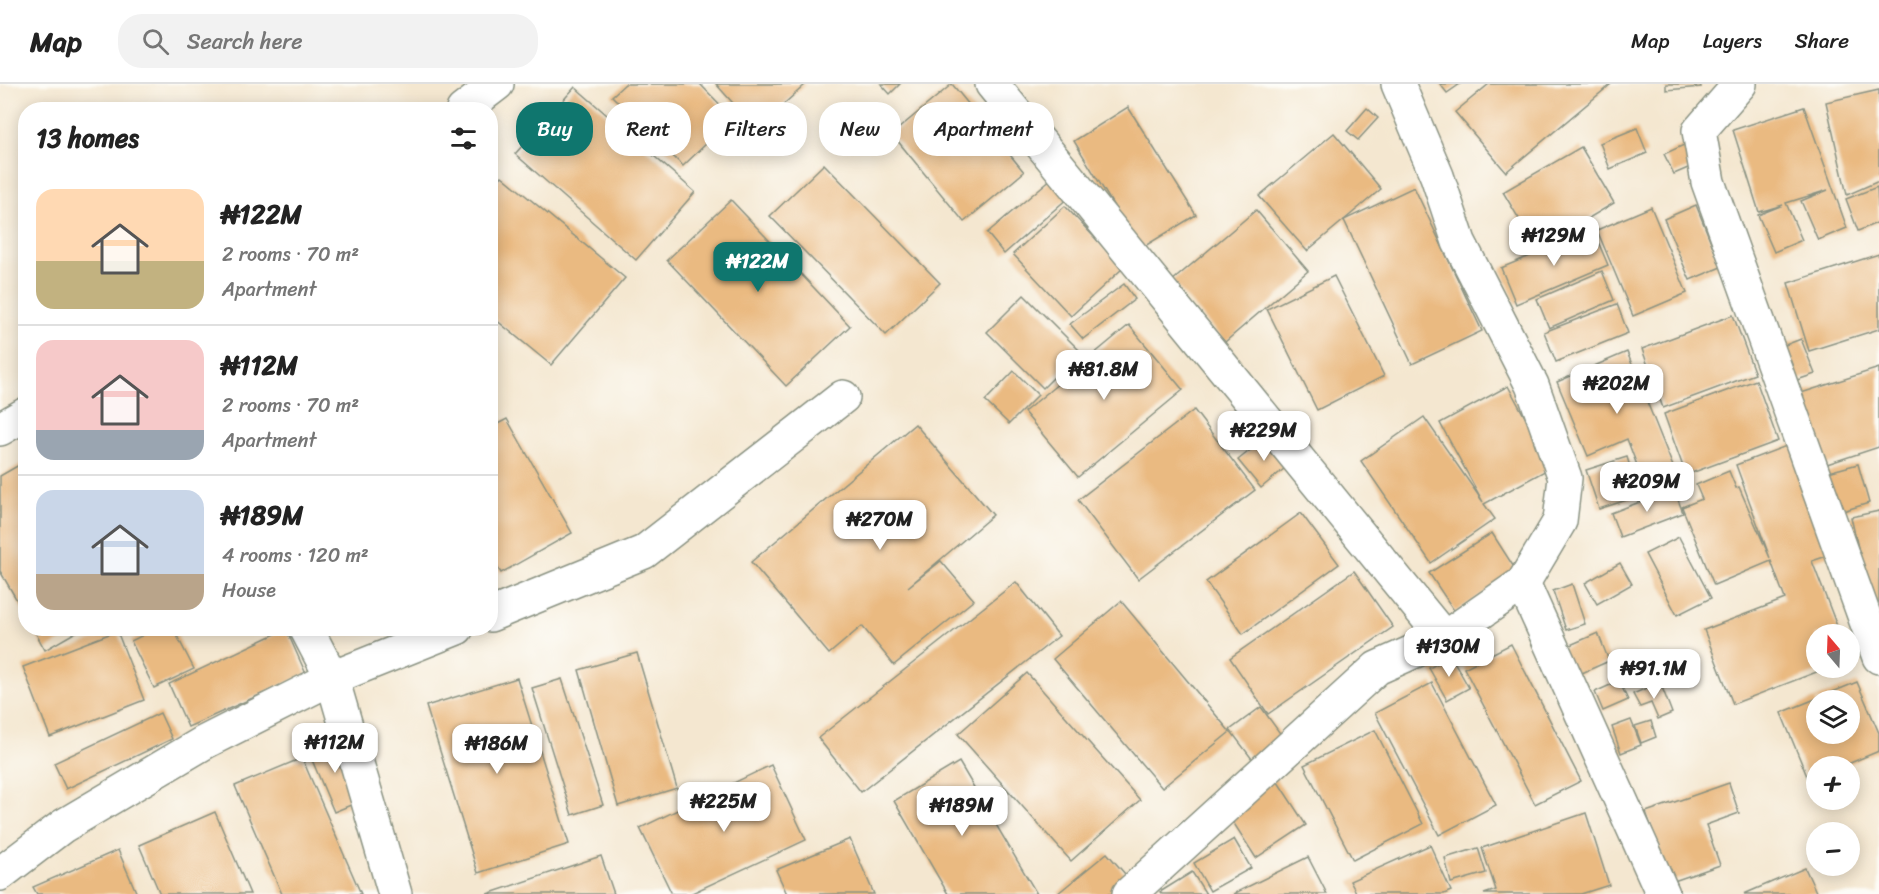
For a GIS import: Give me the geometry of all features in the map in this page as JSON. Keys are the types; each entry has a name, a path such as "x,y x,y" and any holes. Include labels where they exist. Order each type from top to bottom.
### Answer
{"street":[{"path":"474,102 498,84"},
{"path":"992,84 1444,638"},
{"path":"1129,894 1377,668 1444,638 1523,583 1560,521 1564,478 1532,385 1459,242 1437,176 1398,84"},
{"path":"1740,84 1699,130 1708,182 1879,657"},
{"path":"498,612 644,552 843,397"},
{"path":"0,429 18,419"},
{"path":"1523,583 1663,894"},
{"path":"310,636 332,678 395,894"},
{"path":"0,874 63,826 205,742 332,678 437,636"}],"building":[{"path":"625,84 700,84 717,102 703,102 703,147 683,166 673,156 691,156 691,102 618,102 612,96"},
{"path":"716,84 806,84 786,102 732,102"},
{"path":"881,84 900,84 890,94"},
{"path":"952,84 967,102 930,102"},
{"path":"1440,84 1460,84 1447,93"},
{"path":"1489,84 1611,84 1506,172 1455,112"},
{"path":"1666,84 1700,84 1701,87 1666,90"},
{"path":"575,87 592,102 562,102"},
{"path":"1879,90 1879,181 1847,195 1826,102"},
{"path":"593,103 605,113 605,156 654,156 695,192 636,260 517,156 593,156"},
{"path":"1128,107 1196,215 1140,249 1074,141"},
{"path":"1804,107 1847,228 1818,240 1801,201 1828,190 1786,203 1802,240 1774,252 1758,215 1783,205 1759,212 1733,130"},
{"path":"1367,108 1378,118 1358,140 1347,131"},
{"path":"913,116 913,156 1011,156 1024,172 964,222 901,145 901,126"},
{"path":"1637,128 1647,153 1610,169 1600,143"},
{"path":"1334,133 1381,189 1307,251 1259,196"},
{"path":"1686,144 1695,165 1674,174 1664,154"},
{"path":"1581,147 1614,203 1537,249 1503,192"},
{"path":"824,164 940,283 886,335 770,216"},
{"path":"502,176 625,278 551,365 498,322 498,180"},
{"path":"1052,178 1069,197 1004,254 987,233"},
{"path":"1414,187 1482,331 1412,364 1344,220"},
{"path":"1877,187 1879,222 1858,231 1846,199"},
{"path":"731,200 850,326 786,386 667,260"},
{"path":"1696,205 1721,267 1690,280 1664,219"},
{"path":"1065,206 1123,268 1071,316 1013,254"},
{"path":"1651,207 1687,293 1633,316 1597,230"},
{"path":"1256,210 1308,271 1225,342 1172,281"},
{"path":"1593,230 1608,265 1516,304 1501,268"},
{"path":"1879,254 1879,329 1809,351 1788,283"},
{"path":"1602,271 1614,300 1549,328 1537,299"},
{"path":"1334,276 1384,376 1317,410 1267,309"},
{"path":"1124,284 1135,299 1083,339 1070,324"},
{"path":"1024,295 1080,351 1043,388 987,332"},
{"path":"1617,304 1628,333 1556,362 1544,332"},
{"path":"1733,315 1755,374 1663,408 1642,349"},
{"path":"1129,325 1183,390 1078,477 1024,412"},
{"path":"1801,339 1815,374 1788,383 1775,349"},
{"path":"1627,352 1676,474 1645,486 1627,439 1588,456 1557,382"},
{"path":"1879,368 1879,447 1821,466 1798,394"},
{"path":"1014,371 1038,395 1009,424 985,401"},
{"path":"1756,380 1778,441 1686,475 1664,414"},
{"path":"1508,386 1552,467 1484,504 1495,519 1431,563 1361,461 1424,417 1483,502 1440,423"},
{"path":"1194,410 1255,490 1138,579 1078,500"},
{"path":"507,419 572,533 501,573 498,568 498,424"},
{"path":"915,424 993,515 908,587 941,561 974,600 894,665 862,626 829,654 751,562"},
{"path":"1268,436 1290,464 1261,488 1238,460"},
{"path":"1797,442 1836,553 1812,561 1836,624 1806,624 1806,676 1733,704 1704,630 1785,599 1771,561 1714,585 1682,507 1702,499 1696,485 1729,471 1736,488 1739,487 1770,558 1736,465"},
{"path":"1627,457 1639,496 1599,509 1586,470"},
{"path":"1858,464 1869,503 1833,514 1821,474"},
{"path":"18,466 18,602 0,571 0,476"},
{"path":"1674,489 1683,513 1620,537 1611,513"},
{"path":"1879,511 1879,603 1871,605 1851,517"},
{"path":"1301,513 1339,564 1243,634 1206,582"},
{"path":"1492,533 1517,572 1455,612 1429,573"},
{"path":"1679,537 1711,598 1677,615 1645,554"},
{"path":"1620,563 1632,584 1597,604 1585,583"},
{"path":"1354,571 1393,627 1268,714 1230,658"},
{"path":"1016,582 1059,636 861,792 818,738"},
{"path":"1572,584 1585,624 1566,630 1553,591"},
{"path":"1121,601 1230,732 1162,788 1053,659"},
{"path":"1598,633 1609,661 1573,677 1561,649"},
{"path":"37,636 69,636 45,650"},
{"path":"104,636 119,636 144,700 50,737 23,667"},
{"path":"141,636 177,636 194,669 154,688 131,641"},
{"path":"271,636 289,636 306,674 188,727 169,684"},
{"path":"1511,644 1581,781 1535,804 1464,668"},
{"path":"637,653 677,788 618,806 579,670"},
{"path":"1451,656 1469,688 1447,700 1429,668"},
{"path":"1027,673 1140,800 1071,861 958,734"},
{"path":"517,678 569,844 478,873 426,706"},
{"path":"562,679 603,805 572,815 532,688"},
{"path":"1619,681 1628,700 1603,711 1595,692"},
{"path":"1660,682 1672,713 1658,719 1651,703 1640,707 1633,694"},
{"path":"1857,682 1879,733 1879,751 1860,759 1860,756 1806,756 1806,774 1781,713 1806,703 1806,744 1860,744 1860,690 1837,690"},
{"path":"1432,683 1496,805 1439,835 1375,713"},
{"path":"1261,707 1282,736 1252,759 1230,730"},
{"path":"160,713 172,739 66,789 54,763"},
{"path":"1631,720 1641,745 1621,753 1612,727"},
{"path":"1651,721 1656,737 1641,743 1635,726"},
{"path":"1375,730 1423,824 1353,860 1304,765"},
{"path":"336,736 363,800 334,812 307,748"},
{"path":"302,758 361,894 282,894 235,786"},
{"path":"959,762 1037,894 948,894 894,801"},
{"path":"771,765 806,840 690,894 672,894 640,828"},
{"path":"1276,779 1306,825 1256,858 1226,811"},
{"path":"1729,783 1739,813 1706,825 1720,865 1671,882 1646,812"},
{"path":"215,812 250,894 160,894 139,845"},
{"path":"1586,813 1609,885 1581,894 1484,894 1496,890 1482,848"},
{"path":"850,839 874,894 787,894 776,870"},
{"path":"1234,839 1251,868 1210,891 1194,863"},
{"path":"1430,845 1451,891 1444,894 1357,894 1350,881"},
{"path":"1478,848 1486,873 1451,883 1445,858"},
{"path":"118,850 137,894 37,894 33,887"},
{"path":"1107,853 1131,881 1115,894 1057,894"},
{"path":"601,856 614,894 487,894"},
{"path":"1308,857 1327,894 1233,894"},
{"path":"1805,868 1806,876 1809,876 1817,894 1744,894"},
{"path":"1192,872 1206,894 1162,894 1160,892"}]}
